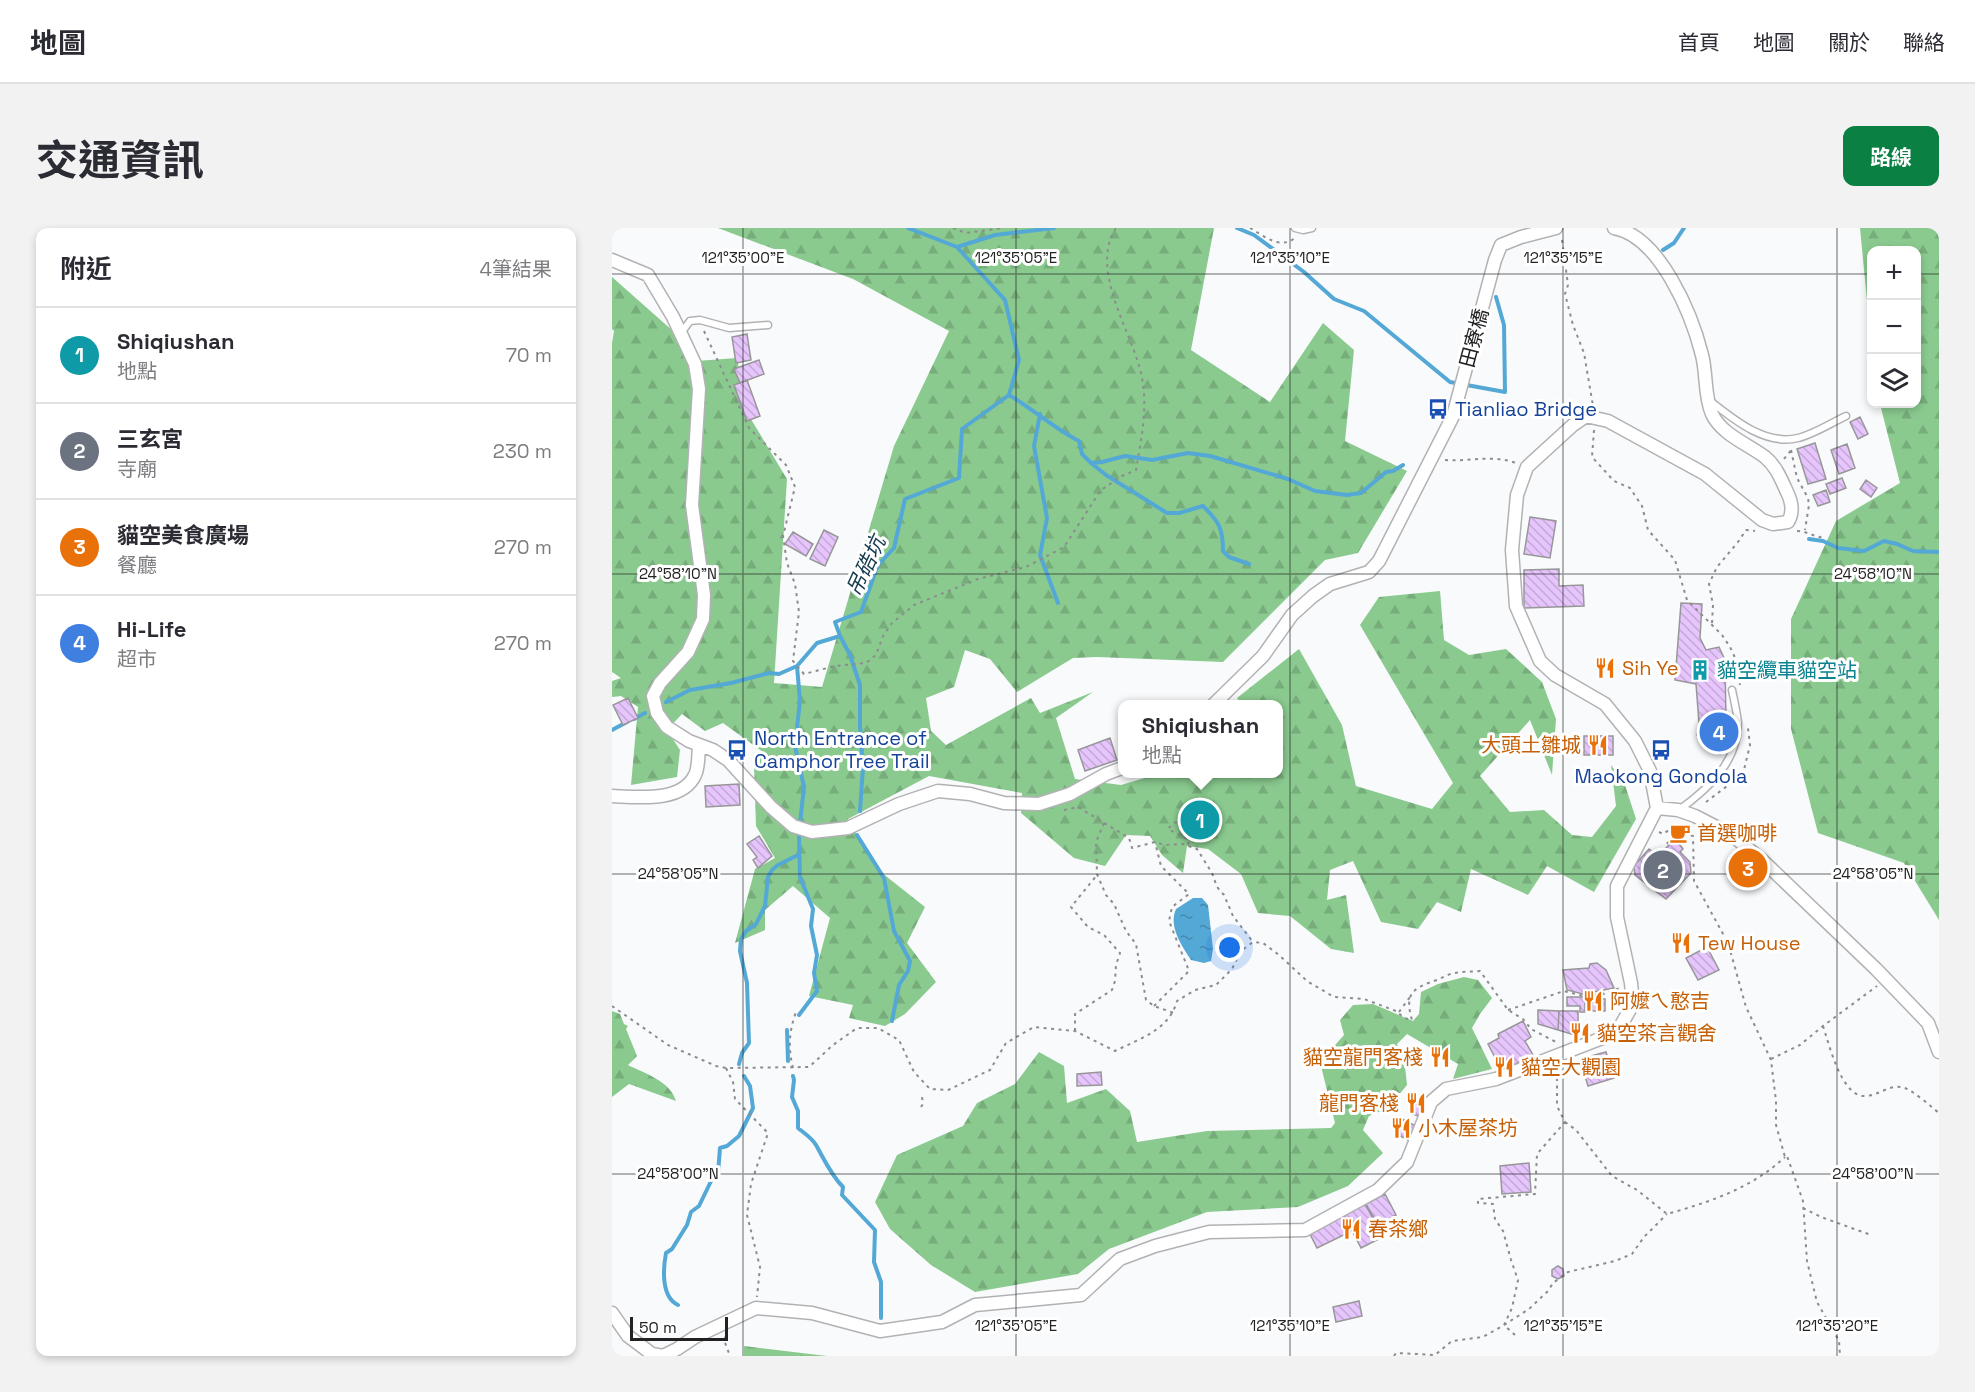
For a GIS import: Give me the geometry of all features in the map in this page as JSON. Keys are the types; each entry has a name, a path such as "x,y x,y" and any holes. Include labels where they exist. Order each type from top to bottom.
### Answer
{"street":[{"path":"612,1313 628,1336 652,1354 663,1356 756,1308 812,1313 880,1331 942,1322 975,1305 1081,1295 1120,1259 1155,1246 1209,1232 1305,1230 1378,1190 1407,1162 1431,1102 1446,1089 1496,1079 1605,1037 1620,1027 1633,1004 1631,983 1617,917 1617,886 1657,808 1650,771 1635,741 1605,704 1555,675 1540,661 1516,606 1512,550 1517,495 1527,467 1573,425 1586,416 1592,416 1608,421 1705,474 1762,520 1773,524 1788,522 1792,509 1790,497 1776,469 1767,459 1722,428 1713,415 1708,400 1702,356 1688,310 1667,272 1637,232 1614,228"},
{"name":"田寮橋","path":"1220,700 1263,656 1292,615 1330,584 1369,572 1388,546 1453,416 1501,245 1521,237 1556,231"},
{"path":"612,260 648,275 695,364 699,389 692,505 704,595 703,619 688,652 660,683 653,696 657,713 667,727 728,760 771,807 793,826 812,832 848,828 899,804 938,791 970,794 1004,803 1039,804 1070,794 1118,770"},
{"path":"612,796 657,797 685,788 696,774 699,746"},
{"path":"1657,808 1678,810 1695,816 1732,835 1761,860 1876,969 1928,1023 1939,1052"}],"lane":[{"path":"1295,228 1303,230 1312,228"},
{"path":"681,334 690,321 700,320 729,328 768,326"},
{"path":"1708,400 1739,423 1782,440 1800,438 1846,416"},
{"path":"1678,810 1710,785 1723,771 1733,751 1738,724 1732,690"}],"path":[{"path":"953,228 966,233 1004,228"},
{"path":"700,320 749,428 786,465 795,487 783,536 795,584 799,612 793,661 803,673 862,664 876,655 883,636 892,623 914,605 978,579 1026,567 1064,547 1101,490 1136,470 1145,405 1142,378 1132,344 1113,299 1107,265 1110,237 1116,228"},
{"path":"1250,228 1275,243 1292,241 1303,230"},
{"path":"1556,231 1568,285 1565,294 1573,325 1584,353 1594,403 1592,457 1614,481 1630,488 1642,506 1648,530 1675,560 1687,600 1722,634 1737,662 1740,690"},
{"path":"1776,469 1794,445 1782,440"},
{"path":"1791,450 1797,478 1808,498 1805,531"},
{"path":"1431,461 1458,461 1475,458 1506,459 1527,467"},
{"path":"1788,522 1796,531 1805,531 1814,537 1825,538"},
{"path":"1712,624 1713,605 1709,584 1717,567 1746,530 1764,531"},
{"path":"1699,807 1743,774 1750,745 1746,723"},
{"path":"1078,807 1129,838 1132,848 1155,842 1165,845 1183,844 1197,849 1212,873 1217,887 1224,895 1233,916 1253,942"},
{"path":"1188,845 1189,840 1168,829 1173,823 1203,816"},
{"path":"1104,823 1096,843 1097,874 1126,931 1136,944 1146,1000 1154,1006 1174,1013"},
{"path":"1659,832 1663,834 1669,830 1680,838 1686,834 1693,836 1694,881 1728,943 1746,1008 1771,1060 1776,1101 1776,1125 1785,1156 1787,1156 1803,1201 1807,1261 1817,1302 1839,1341 1840,1356"},
{"path":"1154,1006 1189,971 1169,921 1172,908 1189,894 1161,866 1155,842"},
{"path":"1075,1031 1075,1014 1112,990 1120,953 1104,935 1088,927 1071,907 1097,874"},
{"path":"612,1006 668,1045 703,1061 726,1068 793,1069 809,1067 832,1045 856,1028 878,1028 899,1040 914,1072 930,1089 948,1090 990,1070 1006,1043 1034,1027 1075,1031 1115,1051 1162,1028 1174,1013 1177,1001 1195,990 1216,985 1232,969 1241,951 1253,942 1263,943 1307,981 1334,997 1364,999 1412,1020 1409,1010 1410,997"},
{"path":"1399,1013 1413,990 1425,983 1449,974 1480,971 1508,1010 1523,1019 1531,1029 1558,1042 1561,1054 1557,1106 1565,1122 1576,1130 1612,1176 1636,1190 1667,1214"},
{"path":"1508,1010 1564,991 1584,996 1603,994 1631,983"},
{"path":"1771,1060 1800,1045 1822,1026 1878,986"},
{"path":"793,1069 789,1052 790,1034 796,1012"},
{"path":"1822,1026 1843,1082 1854,1093 1863,1097 1878,1094 1893,1086 1904,1087 1939,1113"},
{"path":"726,1068 733,1082 735,1099 768,1132 751,1184 747,1215 760,1267 756,1308"},
{"path":"921,1107 922,1097"},
{"path":"1504,1325 1512,1308 1518,1280 1503,1231 1495,1219 1493,1204 1478,1203 1478,1199 1535,1194 1537,1154 1565,1122"},
{"path":"1394,1356 1396,1353 1435,1354 1452,1341 1483,1338 1529,1309 1568,1272 1615,1261 1632,1254 1644,1237 1667,1214 1708,1203 1744,1186 1770,1171 1785,1156"},
{"path":"1803,1208 1871,1235"},
{"path":"730,1356 724,1340 731,1319"},
{"path":"1504,1325 1515,1335"}],"green space":[{"path":"718,228 1214,228 1191,350 1270,402 1323,323 1354,350 1345,441 1407,471 1358,553 1325,560 1223,662 1073,658 1017,692 990,659 965,650 954,687 926,698 931,731 946,745 1031,698 1040,713 1093,692 1056,718 1075,779 1121,785 1145,778 1283,778 1283,700 1238,700 1237,698 1299,649 1342,725 1356,786 1432,809 1453,783 1360,625 1379,597 1440,591 1444,640 1469,655 1506,649 1542,682 1556,719 1552,775 1530,720 1480,776 1510,812 1544,810 1572,835 1592,837 1616,806 1611,765 1624,782 1636,819 1594,892 1547,866 1528,895 1471,869 1461,912 1437,902 1418,929 1381,922 1353,861 1330,870 1327,900 1346,895 1354,953 1331,949 1290,916 1258,913 1241,874 1208,849 1187,846 1183,873 1162,855 1150,836 1126,835 1105,866 1074,858 1021,813 1022,793 929,776 848,819 877,869 925,907 907,943 936,982 905,1014 885,1026 849,1018 853,1005 809,996 830,918 793,886 765,910 765,930 735,943 755,869 775,858 756,826 754,765 763,752 723,723 705,731 682,714 667,730 680,750 677,777 631,785 638,707 621,696 612,697 612,681 621,678 612,672 612,343 614,331 612,329 612,277 673,331 696,361 737,358 746,411 787,479 774,683 822,687 894,446 949,331 853,279"},
{"path":"1860,228 1939,228 1939,920 1904,863 1818,833 1791,729 1791,619 1836,521 1900,483 1881,408 1921,408 1921,246 1867,246 1867,301"},
{"path":"1464,977 1478,980 1492,998 1472,1028 1492,1069 1453,1079 1458,1064 1407,1034 1397,1044 1405,1066 1407,1085 1388,1108 1369,1116 1363,1130 1383,1153 1348,1186 1298,1207 1207,1212 1109,1249 1078,1274 975,1292 931,1265 890,1229 875,1202 897,1155 963,1126 977,1103 1015,1084 1039,1052 1064,1066 1067,1103 1106,1089 1130,1111 1137,1142 1207,1131 1331,1128 1335,1123 1320,1062 1344,1035 1340,1020 1353,1005 1373,1004 1413,1021 1419,1014 1421,992 1438,984"},
{"path":"612,1011 620,1014 624,1024 628,1026 626,1029 637,1056 628,1065 663,1083 669,1088 676,1101 629,1084 612,1097"},
{"path":"744,1346 827,1356 744,1356"}],"water":[{"path":"1193,898 1202,898 1208,905 1213,949 1211,961 1204,963 1191,960 1175,929 1176,909"}],"building":[{"path":"747,334 751,360 736,363 732,337"},
{"path":"759,360 764,374 740,383 734,369"},
{"path":"747,380 760,416 747,421 734,385"},
{"path":"1860,417 1868,434 1858,439 1850,422"},
{"path":"1815,443 1826,479 1808,484 1797,449"},
{"path":"1847,444 1855,468 1839,474 1831,450"},
{"path":"1842,478 1846,488 1830,494 1826,484"},
{"path":"1866,480 1877,488 1871,497 1860,489"},
{"path":"1826,490 1830,502 1818,506 1813,495"},
{"path":"1530,517 1556,521 1550,558 1524,554"},
{"path":"824,530 838,537 825,566 810,559"},
{"path":"793,532 813,544 806,556 785,544"},
{"path":"1559,569 1559,586 1583,585 1584,606 1524,608 1524,570"},
{"name":"貓空纜車貓空站","path":"1681,603 1702,604 1700,638 1706,650 1719,647 1725,660 1726,722 1720,754 1710,750 1706,740 1697,735 1699,723 1696,684 1675,680"},
{"path":"628,698 638,718 623,725 613,705"},
{"name":"大頭土雛城","path":"1584,736 1613,736 1613,755 1584,755"},
{"path":"1110,738 1117,760 1085,771 1078,750"},
{"path":"739,784 740,805 706,807 705,786"},
{"path":"759,836 772,856 758,868 753,860 757,857 747,844"},
{"path":"1675,838 1683,849 1680,852 1690,862 1691,873 1666,899 1635,875 1634,866 1649,849 1658,856 1669,845 1667,843"},
{"path":"1707,947 1719,970 1698,980 1686,958"},
{"path":"1597,963 1606,970 1614,988 1583,994 1567,990 1563,970 1589,968 1590,964"},
{"path":"1567,997 1588,999 1585,1012 1580,1012 1580,1006 1567,1006"},
{"path":"1592,999 1605,999 1605,1011 1592,1011"},
{"path":"1538,1010 1559,1011 1558,1030 1538,1024"},
{"path":"1559,1011 1578,1011 1578,1036 1558,1030"},
{"path":"1523,1021 1531,1037 1525,1041 1533,1055 1502,1071 1488,1044 1499,1038 1498,1034"},
{"path":"1606,1052 1614,1078 1588,1086 1580,1059"},
{"path":"1101,1072 1102,1085 1077,1086 1077,1074"},
{"path":"1416,1101 1425,1105 1420,1117 1411,1113"},
{"path":"1402,1119 1416,1126 1410,1141 1396,1134"},
{"path":"1529,1163 1531,1192 1502,1194 1500,1166"},
{"path":"1385,1194 1396,1215 1378,1225 1366,1204"},
{"path":"1365,1204 1383,1237 1361,1248 1344,1215"},
{"path":"1343,1216 1350,1232 1317,1248 1309,1232"},
{"path":"1558,1266 1563,1269 1564,1276 1558,1279 1552,1276 1552,1270"},
{"path":"1359,1301 1362,1316 1336,1322 1333,1307"}],"waterway":[{"name":"吊硞坑","path":"666,702 690,690 769,673 779,674 797,666 817,643 840,636 835,622 861,612 878,565 894,548 905,499 959,478 962,429 1009,395 1019,360 1005,300 957,247 908,228"},
{"path":"957,247 995,235 1054,228"},
{"path":"1237,228 1254,235 1304,272 1334,299 1364,311 1450,382 1505,392 1504,325 1496,297"},
{"path":"1663,250 1674,243 1684,228"},
{"path":"1009,395 1079,441 1082,454 1106,475 1167,513 1179,513 1203,506 1219,526 1223,551 1229,557 1249,564"},
{"path":"1040,414 1034,446 1047,518 1040,555 1058,603"},
{"path":"1091,463 1125,456 1152,460 1188,453 1210,456 1288,479 1315,491 1347,495 1361,493 1386,472 1403,465"},
{"path":"1809,539 1823,541 1838,548 1864,551 1884,541 1913,551 1939,552"},
{"path":"840,636 850,655 860,685 863,767 860,811"},
{"path":"797,666 800,701 795,746 804,787 800,823"},
{"path":"634,719 645,713"},
{"path":"612,730 627,722"},
{"path":"857,835 884,878 894,931 910,961 908,971 899,985 892,1021"},
{"path":"799,836 800,877 813,909 811,926 817,955 814,973 817,991 799,1015"},
{"path":"739,1064 742,1053 749,1043 747,983 740,951 741,939 746,931 756,924 765,906 768,877 772,870 798,855"},
{"path":"787,1030 788,1061"},
{"path":"678,1305 672,1301 664,1282 666,1253 672,1249 687,1225 691,1212 699,1206 713,1177 718,1173 720,1148 727,1146 739,1136 753,1108 750,1086 744,1076"},
{"path":"793,1076 792,1097 798,1111 798,1128 816,1145 831,1172 843,1187 842,1195 875,1230 874,1262 881,1282 881,1318"}],"place":[{"name":"Tianliao Bridge","path":"1438,409"},
{"name":"Sih Ye","path":"1605,668"},
{"name":"貓空纜車貓空站","path":"1700,670"},
{"name":"Hi-Life","path":"1719,732"},
{"name":"大頭土雛城","path":"1598,745"},
{"name":"North Entrance of Camphor Tree Trail","path":"737,750"},
{"name":"Maokong Gondola","path":"1661,750"},
{"name":"Shiqiushan","path":"1200,820"},
{"name":"首選咖啡","path":"1680,833"},
{"name":"貓空美食廣場","path":"1748,868"},
{"name":"三玄宮","path":"1663,870"},
{"name":"Tew House","path":"1681,943"},
{"name":"阿嬤ㄟ憨吉","path":"1593,1001"},
{"name":"貓空茶言觀舍","path":"1580,1033"},
{"name":"貓空龍門客棧","path":"1440,1057"},
{"name":"貓空大觀園","path":"1504,1067"},
{"name":"龍門客棧","path":"1416,1103"},
{"name":"小木屋茶坊","path":"1401,1128"},
{"name":"春茶鄉","path":"1351,1229"}]}
